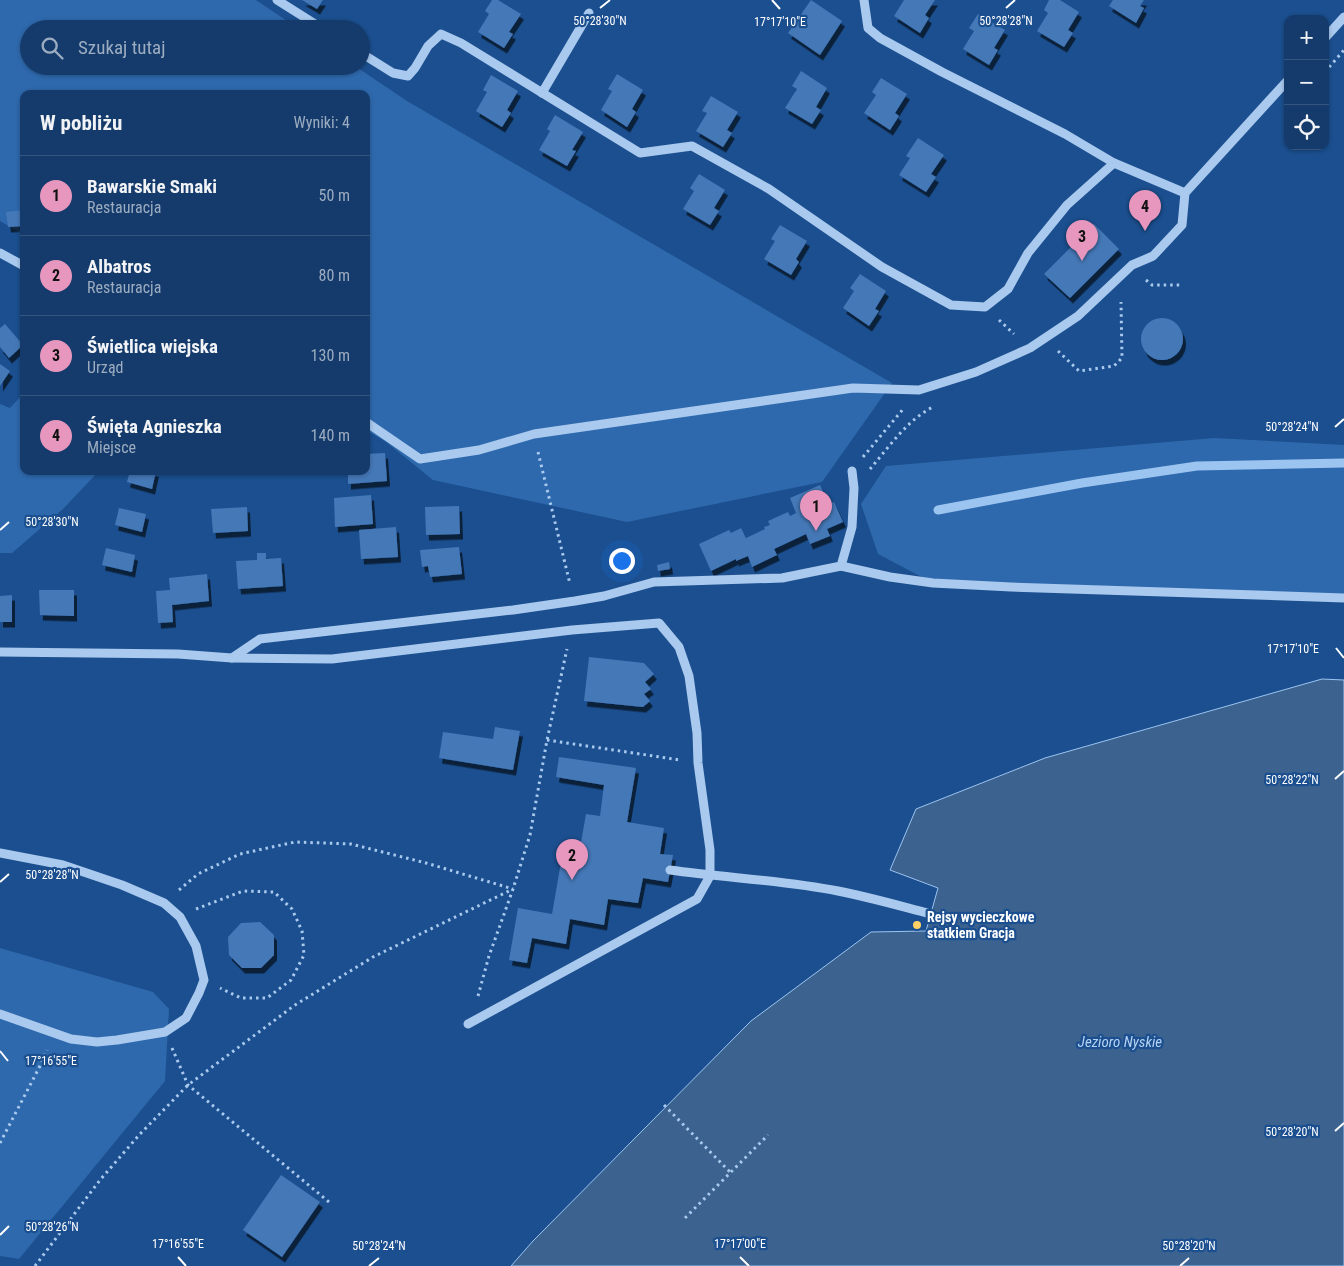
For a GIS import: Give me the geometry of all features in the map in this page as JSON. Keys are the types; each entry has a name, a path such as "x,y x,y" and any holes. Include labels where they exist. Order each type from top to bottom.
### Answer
{"street":[{"path":"277,0 309,20"},
{"path":"864,0 868,28 880,38 942,72 1065,134 1114,163 1185,193"},
{"path":"542,93 589,13"},
{"path":"1329,34 1344,18"},
{"path":"370,59 393,73 408,76 428,46 441,34 461,43 640,152 692,146 769,189 890,272 951,304 985,307 1008,289 1028,253 1067,205 1114,163"},
{"path":"370,425 420,460 479,450 534,434 853,388 919,390 976,372 1030,348 1078,316 1132,265 1152,256 1182,225 1185,193 1284,84"},
{"path":"0,253 20,264"},
{"path":"841,566 852,526 854,488 852,471"},
{"path":"232,658 260,639 513,610 604,596 654,582 782,578 841,566 890,577 933,583 1344,598"},
{"path":"0,652 178,654 232,658 332,659 572,630 659,623 679,647 689,676 710,850 710,876 697,899 468,1024"},
{"path":"0,853 63,865 122,885 164,903 180,917 196,946 204,980 186,1018 165,1032 97,1042 70,1039 0,1014"},
{"path":"670,870 710,876 758,879 838,891 931,914"}],"path":[{"path":"1329,67 1344,50"},
{"path":"1132,265 1152,285 1183,285"},
{"path":"1045,338 1079,371 1114,366 1122,358 1121,298 1115,281"},
{"path":"985,307 1030,348"},
{"path":"852,471 919,390"},
{"path":"854,488 901,433 923,413 938,405"},
{"path":"534,434 574,601"},
{"path":"478,996 489,956 530,834 547,740 572,630"},
{"path":"547,740 698,763"},
{"path":"164,903 198,874 240,854 295,842 351,844 426,863 513,889"},
{"path":"35,1266 100,1180 140,1134 188,1086 295,1004 366,962 513,889"},
{"path":"180,917 211,902 243,891 274,892 292,908 302,931 304,955 291,980 267,998 241,998 204,980"},
{"path":"165,1032 188,1086 328,1202"},
{"path":"0,1143 41,1064 54,1033"},
{"path":"664,1105 731,1173"},
{"path":"685,1218 768,1135"}],"shaded area":[{"path":"0,0 256,0 286,20 20,20 20,75 368,75 407,101 892,383 822,482 627,522 433,480 386,442 370,432 370,90 20,90 20,233 0,221"},
{"path":"20,397 20,475 95,475 63,509 12,553 0,553 0,404 10,408"},
{"path":"1214,438 1344,445 1344,598 933,583 878,554 861,504 886,466"},
{"path":"0,948 153,992 169,1009 165,1081 19,1259 0,1256"}],"water":[{"name":"Jezioro Nyskie","path":"1322,679 1344,680 1344,1266 511,1266 533,1241 751,1021 871,932 926,931 938,888 890,870 916,809 1045,758"}],"building":[{"path":"302,0 323,0 317,9"},
{"path":"492,0 498,0 521,14 509,32 513,34 504,48 478,32 489,14 485,11"},
{"path":"811,0 842,21 820,55 788,33"},
{"path":"904,0 935,0 925,15 929,18 920,33 894,16"},
{"path":"1049,0 1060,0 1079,12 1068,30 1073,33 1064,47 1037,31 1048,13 1044,10"},
{"path":"1113,0 1144,0 1140,6 1144,8 1136,23 1109,6"},
{"path":"978,14 1005,30 994,48 998,50 989,65 963,49 974,31 969,28"},
{"path":"801,71 827,88 816,107 821,110 812,124 785,108 797,89 792,86"},
{"path":"617,74 643,90 632,109 636,112 627,127 601,110 612,91 608,89"},
{"path":"491,75 518,91 507,110 511,113 502,127 476,111 487,92 483,90"},
{"path":"881,78 907,94 895,113 899,116 890,130 864,113 876,95 872,92"},
{"path":"711,96 738,112 727,130 732,133 723,147 696,131 707,113 702,111"},
{"path":"555,115 583,132 572,150 576,151 567,166 539,150 550,131 547,129"},
{"path":"918,138 944,155 931,174 936,177 926,192 899,175 910,158 906,156"},
{"path":"699,174 725,190 714,208 719,211 710,225 683,209 694,191 690,188"},
{"path":"20,210 20,226 8,227 6,212"},
{"path":"1094,224 1119,249 1070,298 1044,274"},
{"path":"780,225 807,241 796,259 799,262 791,275 764,259 775,241 771,239"},
{"path":"860,274 886,291 875,309 879,311 869,326 843,308 854,291 850,288"},
{"path":"1162,318 1177,324 1183,339 1177,354 1162,360 1147,354 1141,339 1147,324"},
{"path":"5,324 20,342 20,348 9,358 0,347 0,328"},
{"path":"0,364 10,371 0,386"},
{"path":"385,453 387,481 348,484 348,475 370,475 370,454"},
{"path":"129,475 155,475 152,489 127,482"},
{"path":"820,485 829,504 834,502 843,522 827,529 830,536 810,544 806,534 774,549 777,555 752,567 748,556 736,561 736,559 711,571 699,544 729,530 731,533 741,528 746,538 765,529 764,527 770,525 768,521 788,512 790,516 796,513 790,498"},
{"path":"371,495 373,524 335,527 334,498"},
{"path":"459,506 460,534 426,535 425,507"},
{"path":"247,507 248,531 213,533 211,509"},
{"path":"119,508 146,514 142,532 115,525"},
{"path":"396,527 398,557 361,559 359,530"},
{"path":"459,547 462,574 430,577 428,566 422,567 420,550"},
{"path":"106,548 135,555 132,572 102,565"},
{"path":"257,553 266,553 266,559 281,558 283,586 238,589 236,561 257,560"},
{"path":"669,562 670,569 658,571 657,565"},
{"path":"207,574 209,601 172,605 173,622 158,623 156,591 170,590 169,578"},
{"path":"39,590 74,590 74,616 40,615"},
{"path":"12,595 12,622 0,622 0,596"},
{"path":"589,657 644,663 654,674 645,682 651,689 644,694 650,701 643,707 584,701"},
{"path":"495,727 520,731 513,770 439,758 443,732 493,739"},
{"path":"559,757 636,768 627,822 664,828 660,854 673,855 668,882 643,878 638,903 608,899 604,925 570,919 566,944 532,938 527,963 509,960 518,908 552,914 561,862 577,865 586,814 600,816 604,785 556,777"},
{"path":"260,922 274,935 274,955 261,968 242,968 229,955 228,937 241,923"},
{"path":"281,1175 320,1202 282,1257 243,1230"}],"waterway":[{"path":"938,510 1082,483 1197,466 1344,463"}],"place":[{"name":"Święta Agnieszka","path":"1145,231"},
{"name":"Świetlica wiejska","path":"1082,261"},
{"name":"Bawarskie Smaki","path":"816,531"},
{"name":"Albatros","path":"572,880"},
{"name":"Rejsy wycieczkowe statkiem Gracja","path":"917,925"}]}
